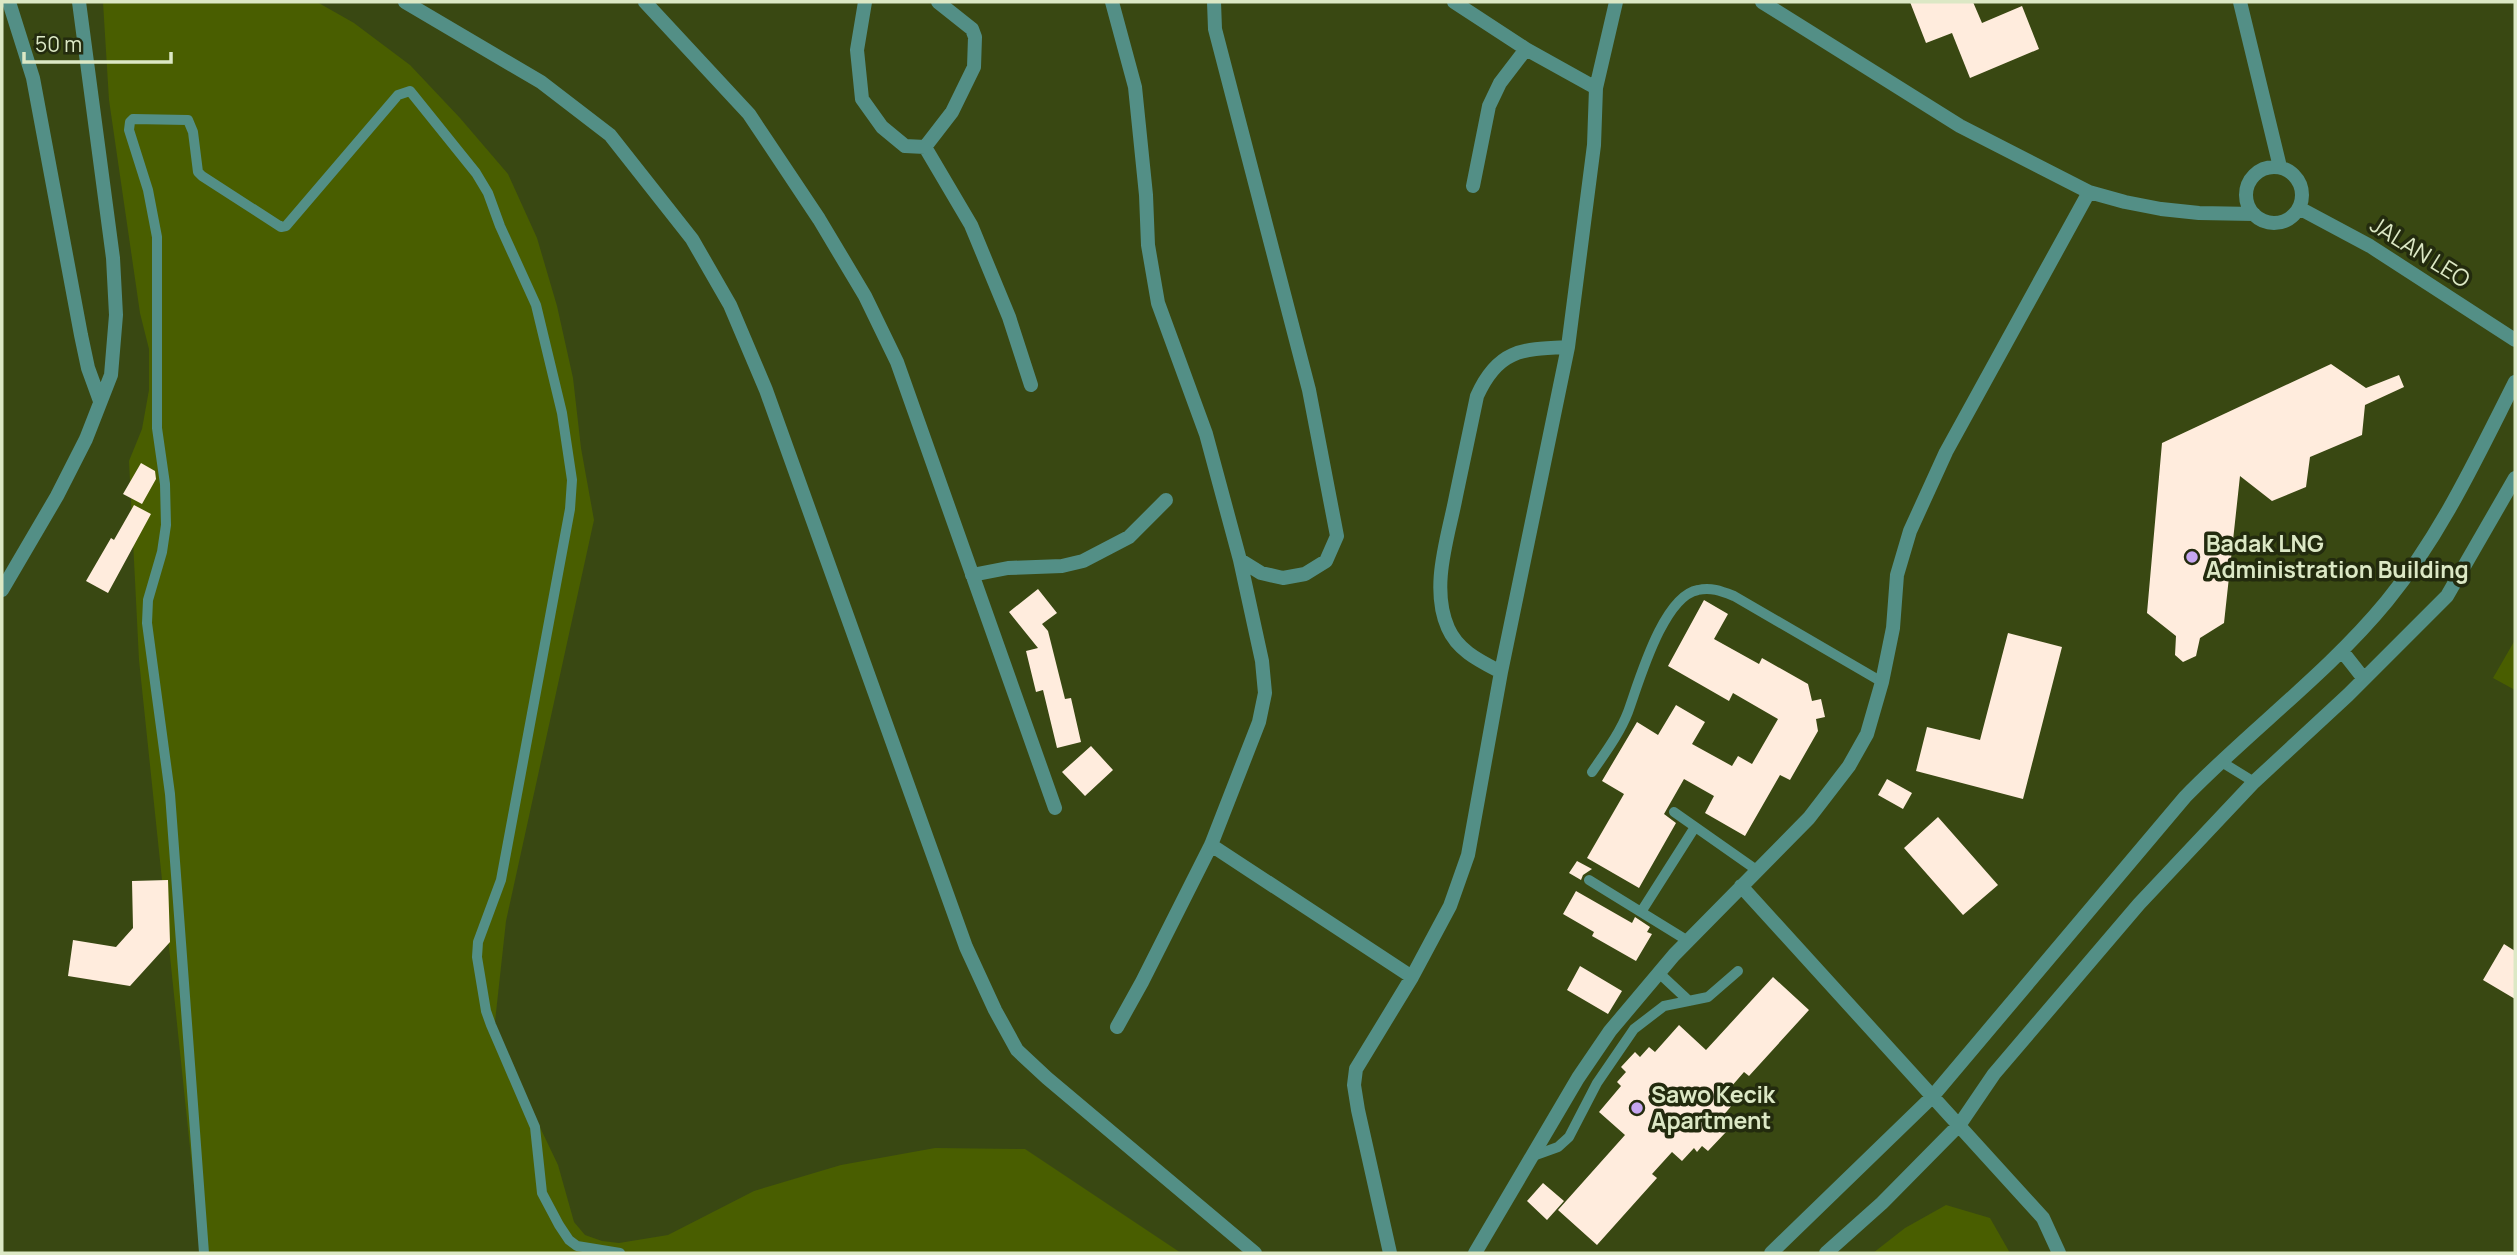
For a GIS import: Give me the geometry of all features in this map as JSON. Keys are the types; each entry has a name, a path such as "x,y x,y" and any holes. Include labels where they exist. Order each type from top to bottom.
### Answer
{"street":[{"path":"9,2 33,78 81,335 88,368 100,401"},
{"path":"70,2 81,32"},
{"path":"2,590 57,496 86,439 111,375 116,315 113,258 79,2"},
{"path":"81,32 87,2"},
{"path":"405,2 541,82 610,135 692,239 730,305 766,390 966,947 1000,1020 1017,1050 1047,1078 1255,1253"},
{"path":"645,2 749,114 819,219 865,296 897,362 1055,808"},
{"path":"865,2 858,50 862,99 882,127 905,146 925,147"},
{"path":"925,147 952,112 974,66 975,37 972,29 938,2"},
{"path":"1111,2 1135,87 1149,245 1158,303 1206,433 1240,560 1262,662 1265,693 1259,722 1211,845 1117,1027"},
{"path":"1214,2 1215,29 1309,390 1337,536 1326,561 1305,574 1283,578 1261,573 1240,560"},
{"path":"1454,2 1596,88"},
{"path":"1390,1253 1354,1085 1356,1069 1450,906 1468,855 1501,672 1569,347 1594,145 1596,88 1616,2"},
{"path":"1762,2 1782,7 1961,126 2089,192 2161,209 2254,214"},
{"path":"2240,2 2280,167"},
{"path":"1473,186 1489,106 1497,88 1526,48"},
{"path":"925,147 971,225 1009,317 1031,385"},
{"path":"2280,167 2297,178 2302,198 2299,208 2287,220 2274,224 2261,220 2254,214 2246,199 2250,181 2262,170 2280,167"},
{"path":"1475,1253 1578,1078 1610,1031 1688,941 1809,818 1849,766 1867,734 1882,682 1893,628 1897,575 1910,531 1946,452 2089,192"},
{"name":"JALAN LEO","path":"2299,208 2370,246 2515,340"},
{"path":"1501,672 1457,644 1448,628 1441,604 1442,565 1477,396 1486,377 1507,357 1525,349 1569,347"},
{"path":"1770,1253 1932,1097 2185,797 2220,761 2342,651 2387,601 2428,545 2515,382"},
{"path":"1826,1253 1882,1203 1960,1124 1994,1074 2139,904 2254,782 2364,679 2447,596 2515,478"},
{"path":"972,575 1008,568 1062,566 1083,561 1129,537 1166,500"},
{"path":"2342,651 2364,679"},
{"path":"1211,845 1412,976"},
{"path":"1741,886 2043,1217 2059,1253"}],"lane":[{"path":"204,1253 170,794 147,624 148,600 162,552 166,525 165,484 157,428 157,237 148,190 129,130 130,122 133,118 188,120 193,132 198,172 281,227 286,226 398,95 410,91 476,173 488,193 536,305 562,413 572,480 570,509 504,867 478,942 477,957 489,1018 535,1127 542,1193 569,1240 577,1246 620,1253"},
{"path":"1592,772 1627,714 1646,657 1666,619 1679,600 1695,590 1715,589 1734,596 1882,682"},
{"path":"2220,761 2254,782"},
{"path":"1674,812 1758,871"},
{"path":"1641,912 1695,827"},
{"path":"1589,880 1688,941"},
{"path":"1533,1156 1558,1147 1569,1137 1597,1083 1634,1029 1664,1006 1709,997 1738,971"},
{"path":"1659,973 1689,1001"}],"green space":[{"path":"103,2 317,2 354,23 410,65 460,118 508,174 537,238 557,306 573,378 581,448 594,520 506,921 494,1031 558,1165 574,1222 585,1235 619,1243 668,1235 754,1191 841,1165 935,1148 1025,1149 1181,1253 201,1253 139,660 129,461 142,429 149,390 149,349 140,313 109,100"},
{"path":"2515,640 2515,690 2493,678"},
{"path":"1946,1205 1990,1218 2010,1253 1873,1253 1905,1228"}],"building":[{"path":"1910,2 1973,2 1982,23 2022,6 2039,49 1970,78 1952,33 1926,43"},
{"name":"Badak LNG Administration Building","path":"2331,364 2366,388 2399,375 2404,387 2365,405 2362,435 2310,457 2306,487 2272,501 2240,476 2224,623 2200,638 2196,656 2183,662 2175,655 2176,636 2147,613 2162,443"},
{"path":"141,463 155,471 156,479 142,504 123,494"},
{"path":"134,505 151,514 108,593 86,581"},
{"path":"1038,589 1057,613 1042,624 1048,631 1065,699 1071,698 1081,742 1057,748 1043,690 1036,692 1026,651 1038,648 1009,612"},
{"path":"1704,600 1728,614 1714,639 1759,664 1762,658 1808,684 1812,701 1821,699 1825,717 1816,719 1818,731 1790,780 1780,775 1745,836 1705,813 1714,796 1684,779 1664,814 1676,823 1639,888 1587,858 1624,794 1602,781 1637,722 1658,735 1676,705 1705,722 1692,744 1732,766 1738,756 1752,764 1778,719 1733,693 1729,701 1668,666"},
{"path":"2008,633 2062,647 2023,799 1916,771 1927,727 1980,740"},
{"path":"1091,746 1113,770 1085,796 1062,772"},
{"path":"1887,779 1912,793 1903,809 1878,795"},
{"path":"1938,817 1998,885 1963,915 1904,848"},
{"path":"1577,861 1592,869 1583,875 1581,880 1569,873"},
{"path":"168,880 170,942 130,986 68,976 73,940 116,947 133,928 132,881"},
{"path":"1576,891 1632,923 1635,917 1650,927 1647,932 1652,934 1636,961 1592,936 1594,932 1563,914"},
{"path":"2504,944 2515,951 2515,999 2483,980"},
{"path":"1580,966 1622,991 1608,1014 1567,990"},
{"name":"Sawo Kecik Apartment","path":"1773,977 1809,1010 1749,1076 1744,1072 1724,1095 1733,1104 1722,1117 1725,1120 1720,1126 1726,1132 1708,1151 1702,1146 1697,1152 1694,1148 1682,1161 1672,1152 1652,1174 1657,1178 1597,1245 1558,1210 1625,1135 1599,1112 1621,1086 1617,1082 1626,1072 1621,1067 1635,1052 1640,1057 1649,1047 1655,1052 1679,1025 1706,1050"},
{"path":"1543,1183 1564,1201 1547,1220 1527,1201"}],"place":[{"name":"Badak LNG Administration Building","path":"2192,557"},
{"name":"Sawo Kecik Apartment","path":"1637,1108"}]}
